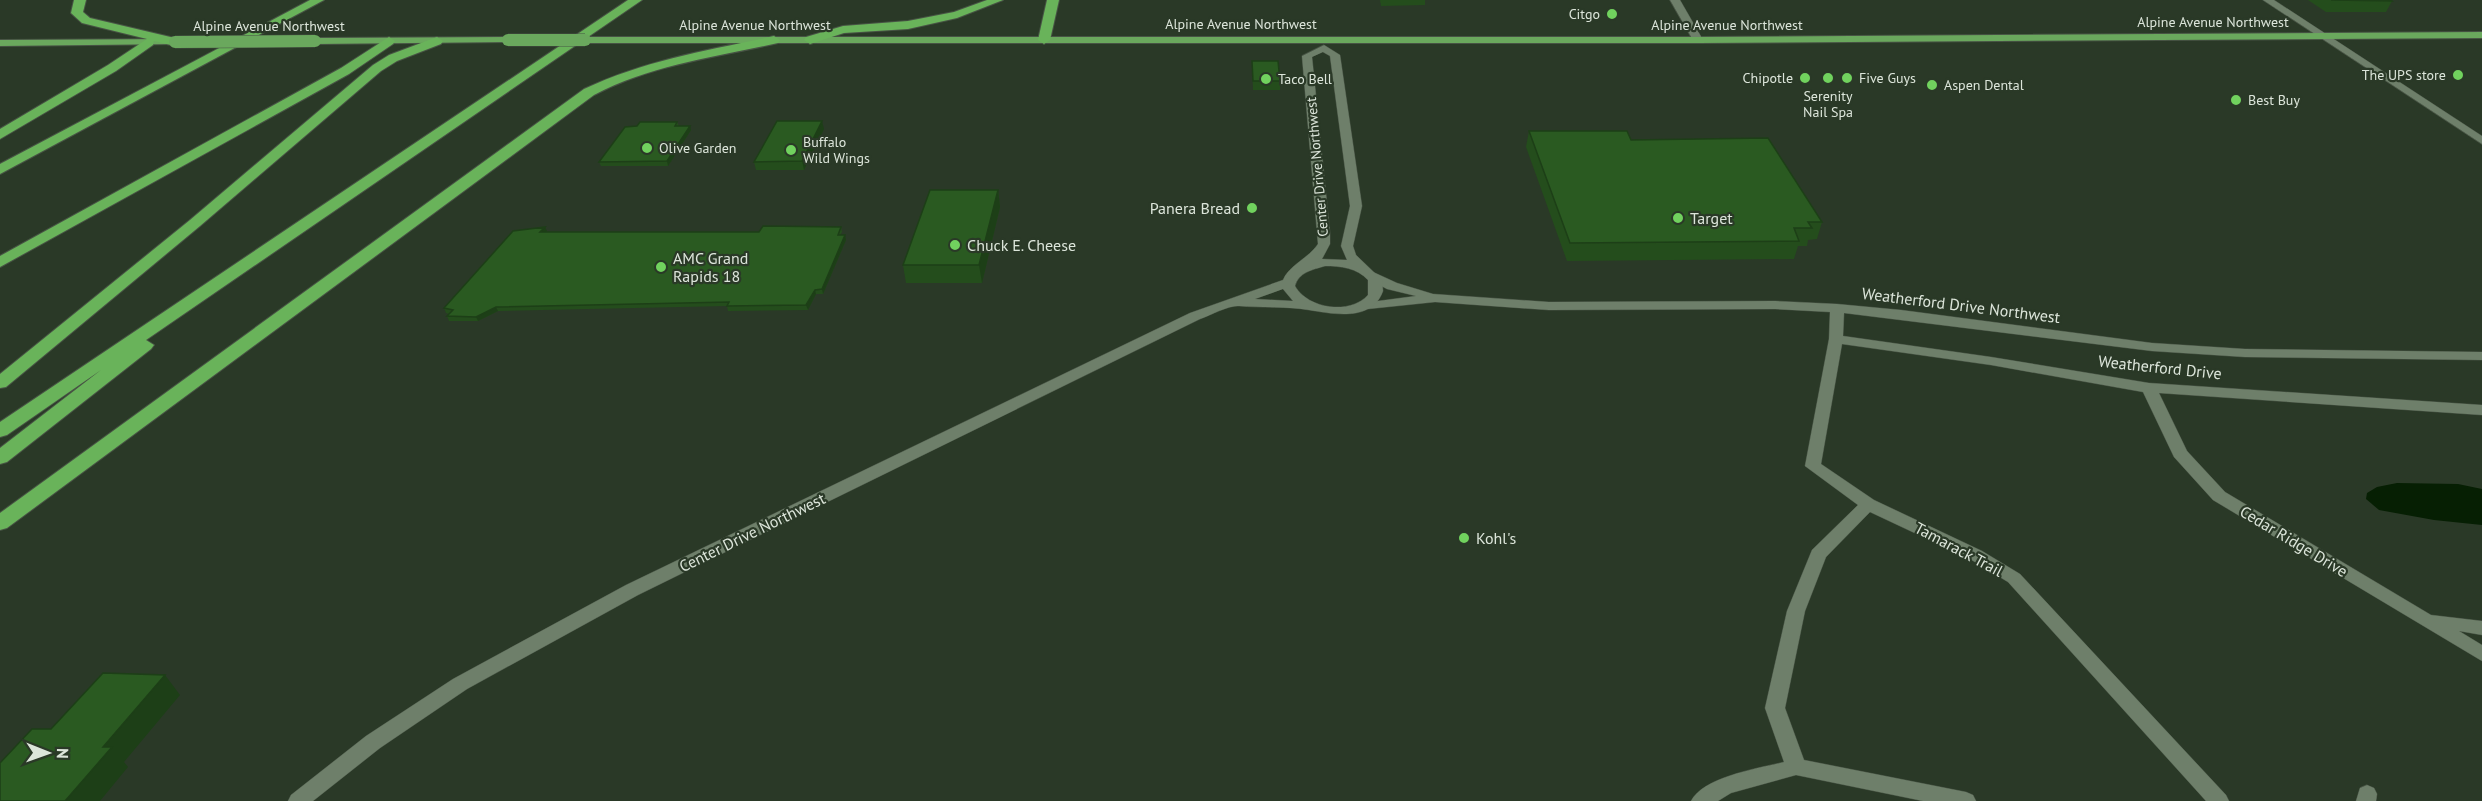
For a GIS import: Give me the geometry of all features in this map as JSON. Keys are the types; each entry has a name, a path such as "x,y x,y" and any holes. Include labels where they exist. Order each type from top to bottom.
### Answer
{"highway":[{"path":"80,0 77,13 86,21 175,42"},
{"path":"3,169 318,0"},
{"path":"0,431 636,0"},
{"path":"810,40 843,30 908,25 941,18 997,0"},
{"path":"1044,39 1053,0"},
{"name":"Alpine Avenue Northwest","path":"0,43 1212,39 1324,44 2482,35"},
{"path":"0,523 589,92 611,80 658,62 774,40"},
{"path":"0,262 296,99 369,56 388,41"},
{"path":"369,56 394,47 436,41"},
{"path":"0,384 195,224 377,68 393,58 436,41"},
{"path":"0,135 76,91 149,42"},
{"path":"0,458 143,346 219,291 256,259"}],"street":[{"path":"1675,0 1698,40"},
{"path":"2268,0 2481,139"},
{"name":"Center Drive Northwest","path":"1300,269 1317,256 1324,244 1323,207 1307,56 1324,44 1335,56 1356,206 1347,246 1350,256 1368,273"},
{"name":"Weatherford Drive Northwest","path":"1300,269 1317,263 1338,262 1368,273 1392,286 1435,298"},
{"path":"1300,269 1292,275 1288,283 1289,291 1294,299 1305,306"},
{"path":"1363,307 1373,300 1378,292 1378,284 1368,273"},
{"name":"Center Drive Northwest","path":"298,801 373,742 460,684 632,590 1195,316 1288,283"},
{"name":"Weatherford Drive Northwest","path":"1305,306 1334,312 1435,298 1550,306 1774,305 1837,308 2152,347 2245,353 2482,356"},
{"name":"Center Drive Northwest","path":"1229,304 1247,302 1305,306"},
{"name":"Tamarack Trail","path":"1837,308 1836,339 1813,466 1868,504 1976,555 2014,578 2219,801"},
{"name":"Weatherford Drive","path":"1836,339 1991,361 2149,388 2482,410"},
{"name":"Cedar Ridge Drive","path":"2149,388 2181,453 2219,496 2482,654"},
{"path":"1796,767 1775,708 1796,610 1818,554 1868,504"},
{"path":"2425,619 2482,628"},
{"path":"1701,801 1727,794 1796,767 1966,801"}],"shaded area":[{"path":"2397,483 2458,484 2482,489 2482,525 2434,520 2379,510 2366,499 2367,493 2377,487"}],"building":[{"path":"2332,0 2391,0 2392,1"},
{"path":"1252,61 1278,61 1280,81 1253,81"},
{"name":"Buffalo Wild Wings","path":"777,121 822,121 802,161 754,162"},
{"name":"Olive Garden","path":"640,122 677,122 675,126 690,126 667,161 599,162 625,127 637,126"},
{"name":"Target","path":"1529,131 1627,131 1631,140 1768,138 1822,222 1808,222 1812,228 1794,228 1799,241 1570,243"},
{"name":"Chuck E. Cheese","path":"930,190 998,190 979,265 903,265"},
{"name":"AMC Grand Rapids 18","path":"763,226 841,227 838,235 845,235 822,289 815,290 806,305 727,306 729,302 496,307 476,317 447,316 453,310 444,308 513,231 545,227 540,232 759,232"},
{"path":"103,673 165,675 103,747 112,747 65,801 0,801 0,763 32,729 51,729"}],"place":[{"name":"Citgo","path":"1612,14"},
{"name":"The UPS store","path":"2458,75"},
{"name":"Chipotle","path":"1805,78"},
{"name":"Serenity Nail Spa","path":"1828,78"},
{"name":"Five Guys","path":"1847,78"},
{"name":"Taco Bell","path":"1266,79"},
{"name":"Aspen Dental","path":"1932,85"},
{"name":"Best Buy","path":"2236,100"},
{"name":"Olive Garden","path":"647,148"},
{"name":"Buffalo Wild Wings","path":"791,150"},
{"name":"Panera Bread","path":"1252,208"},
{"name":"Target","path":"1678,218"},
{"name":"Chuck E. Cheese","path":"955,245"},
{"name":"AMC Grand Rapids 18","path":"661,267"},
{"name":"Kohl's","path":"1464,538"}]}
